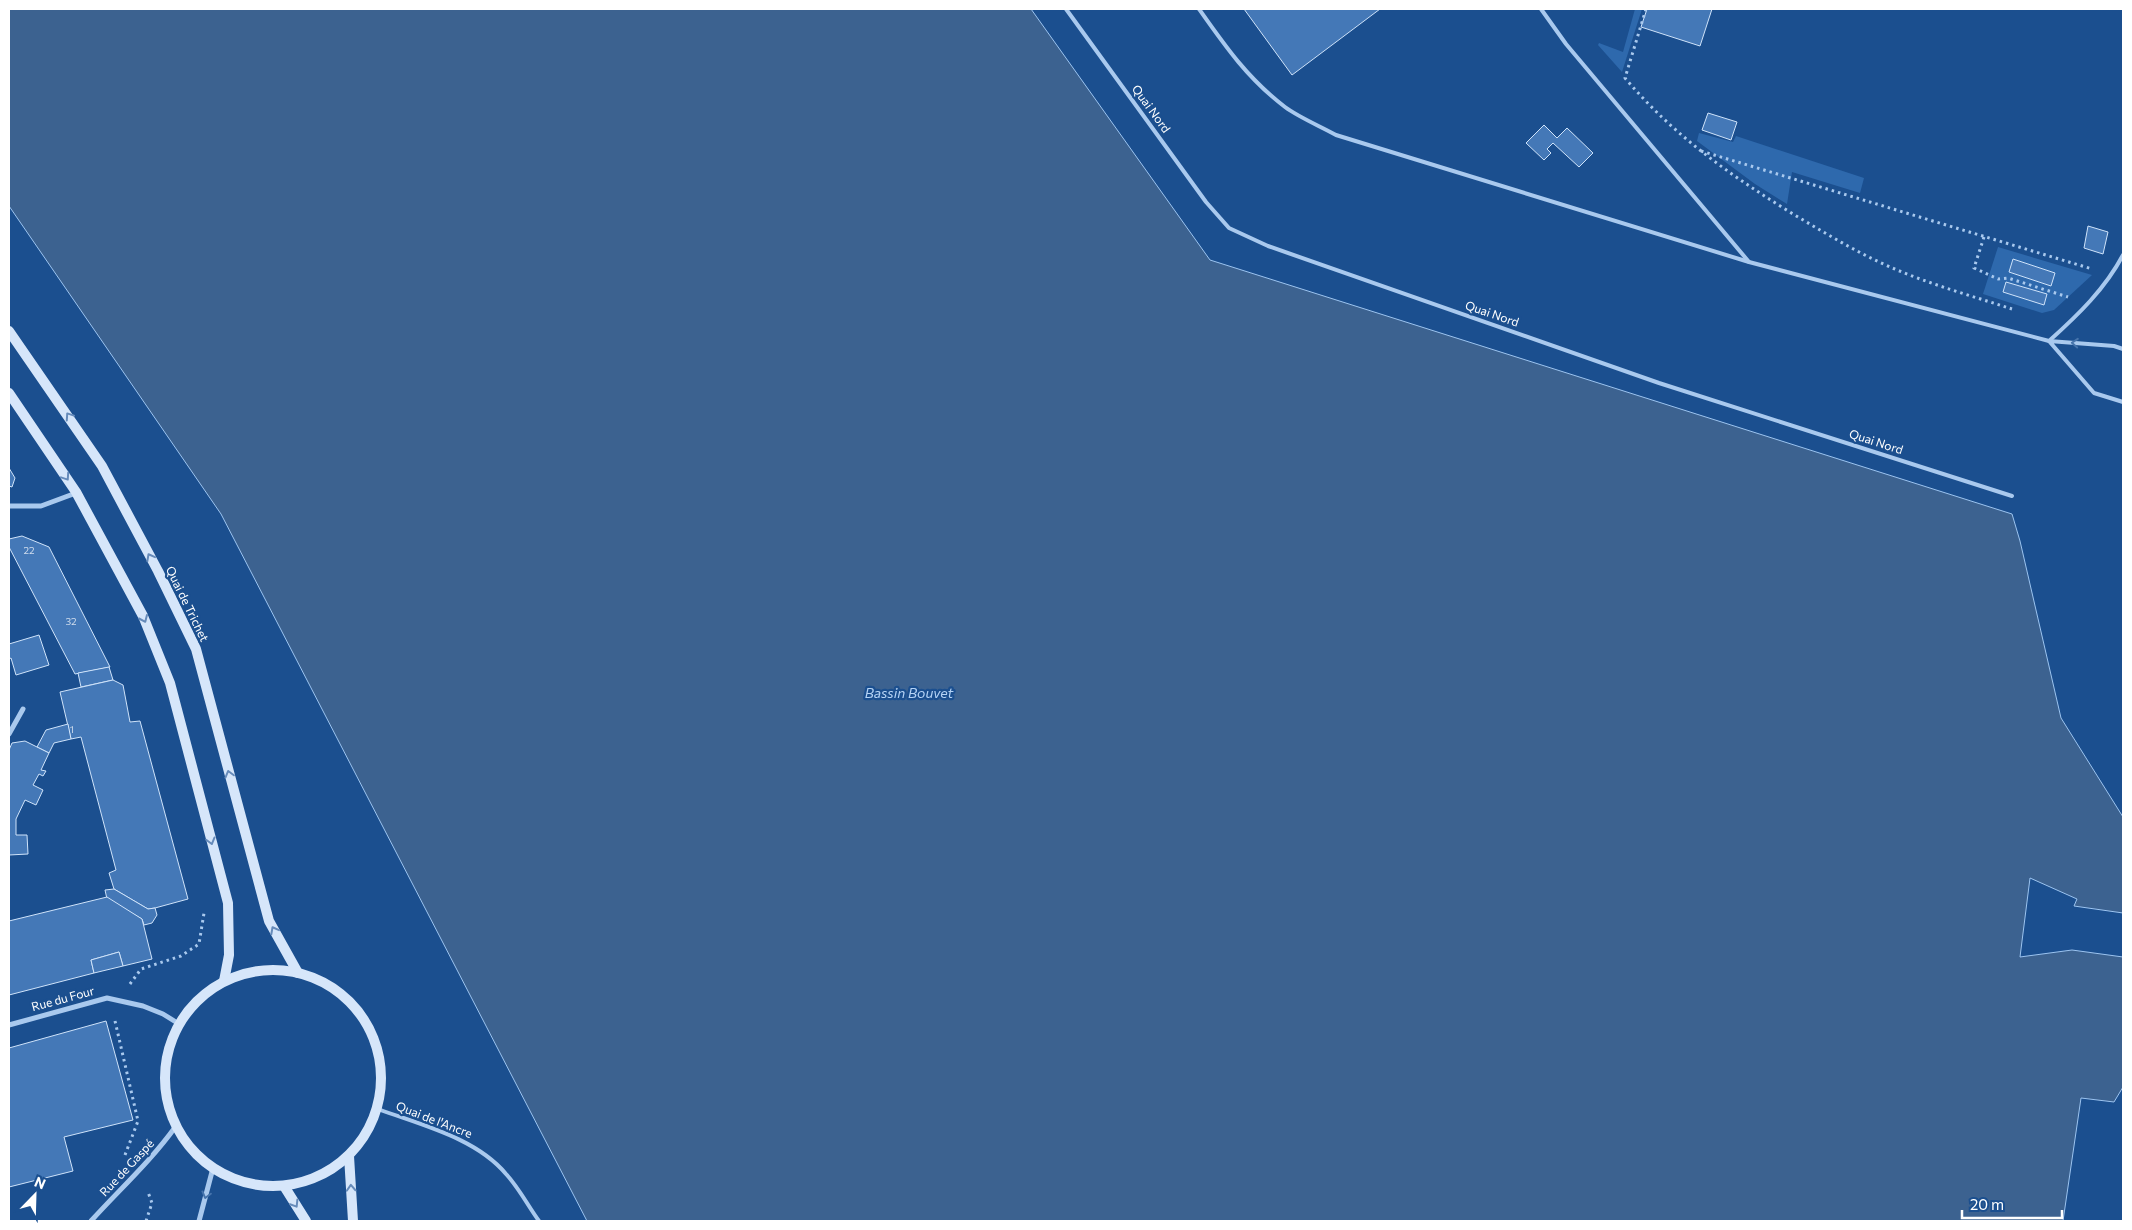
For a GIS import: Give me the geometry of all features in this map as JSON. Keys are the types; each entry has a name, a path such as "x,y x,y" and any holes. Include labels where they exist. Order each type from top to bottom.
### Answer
{"main road":[{"name":"Quai de Trichet","path":"9,331 102,466 158,571 196,649 269,921 298,972"},
{"path":"9,393 76,492 143,616 170,683 228,903 229,955 224,981"},
{"path":"268,970 298,972 334,988 349,1000 362,1015 372,1032 380,1060 382,1089 378,1109 362,1142 349,1156 320,1176 302,1183 284,1186 247,1183 229,1178 198,1156 176,1126 168,1107 165,1085 165,1064 170,1043 179,1024 196,1002 224,981 238,975 268,970"},
{"path":"349,1156 353,1221"},
{"path":"284,1186 306,1221"}],"street":[{"path":"9,506 41,506 76,492"},
{"path":"9,734 22,709"},
{"name":"Rue du Four","path":"9,1025 107,998 143,1006 163,1014 179,1024"},
{"name":"Rue de Gaspé","path":"91,1221 133,1174 155,1155 176,1126"},
{"path":"199,1221 213,1168"}],"lane":[{"name":"Quai Nord","path":"1066,9 1206,202 1229,228 1268,246 1659,383 2012,496"},
{"path":"1198,9 1234,59 1261,86 1287,108 1336,135 1748,262 2050,342 2114,346 2123,349"},
{"path":"1540,9 1566,44 1748,262"},
{"path":"2050,342 2112,276 2123,255"},
{"path":"2050,342 2094,393 2123,402"},
{"name":"Quai de l'Ancre","path":"378,1109 472,1145 506,1174 539,1221"}],"path":[{"path":"1646,9 1626,78 1648,105 1698,150 1737,179 1844,245 1891,268 2017,310"},
{"path":"1698,150 2100,271"},
{"path":"1984,236 1974,268 1998,279 2008,278 2070,297"},
{"path":"129,986 140,969 181,956 199,944 204,912 209,909"},
{"path":"115,1018 138,1121 124,1156"},
{"path":"145,1184 152,1203 146,1221"}],"shaded area":[{"path":"1635,9 1642,9 1622,72 1598,45 1599,43 1623,52"},
{"path":"1699,133 1733,142 1736,136 1864,178 1860,193 1792,172 1787,204 1755,184 1697,141"},
{"path":"1998,247 2092,275 2054,310 2042,313 1983,294"}],"water":[{"name":"Bassin Bouvet","path":"9,9 1031,9 1210,260 2012,514 2061,718 2123,817 2123,913 2074,906 2077,899 2030,878 2020,957 2072,950 2123,957 2123,1087 2114,1102 2081,1098 2063,1221 587,1221 221,514 9,206"}],"building":[{"path":"1244,9 1380,9 1292,75"},
{"path":"1647,9 1712,9 1700,46 1641,27"},
{"path":"1708,113 1737,122 1731,140 1702,130"},
{"path":"1544,125 1557,138 1567,128 1593,153 1579,167 1553,143 1547,149 1551,153 1544,160 1526,143"},
{"path":"2088,226 2108,232 2103,254 2084,248"},
{"path":"2013,259 2055,273 2051,286 2009,272"},
{"path":"2006,282 2047,294 2044,305 2003,292"},
{"path":"9,468 15,478 12,487 9,486"},
{"path":"22,536 49,547 110,667 75,674 9,547 9,539"},
{"path":"39,635 49,665 16,675 11,658 9,659 9,644"},
{"path":"109,667 113,680 81,687 78,673"},
{"path":"113,680 123,685 130,722 140,721 188,899 155,908 148,909 114,889 109,873 116,870 81,737 71,739 60,692"},
{"path":"68,724 71,739 54,743 49,753 37,747 46,730"},
{"path":"25,741 49,753 41,770 46,771 43,776 39,774 33,785 43,790 36,805 25,800 16,819 16,835 27,835 28,854 9,855 9,750 12,743"},
{"path":"114,889 148,909 155,908 157,915 152,923 144,925 142,919 107,899 105,890"},
{"path":"107,897 142,919 152,959 123,966 119,952 91,960 94,973 9,995 9,921"},
{"path":"119,952 123,966 94,973 91,960"},
{"path":"106,1021 133,1120 64,1137 73,1171 9,1187 9,1048"}]}
